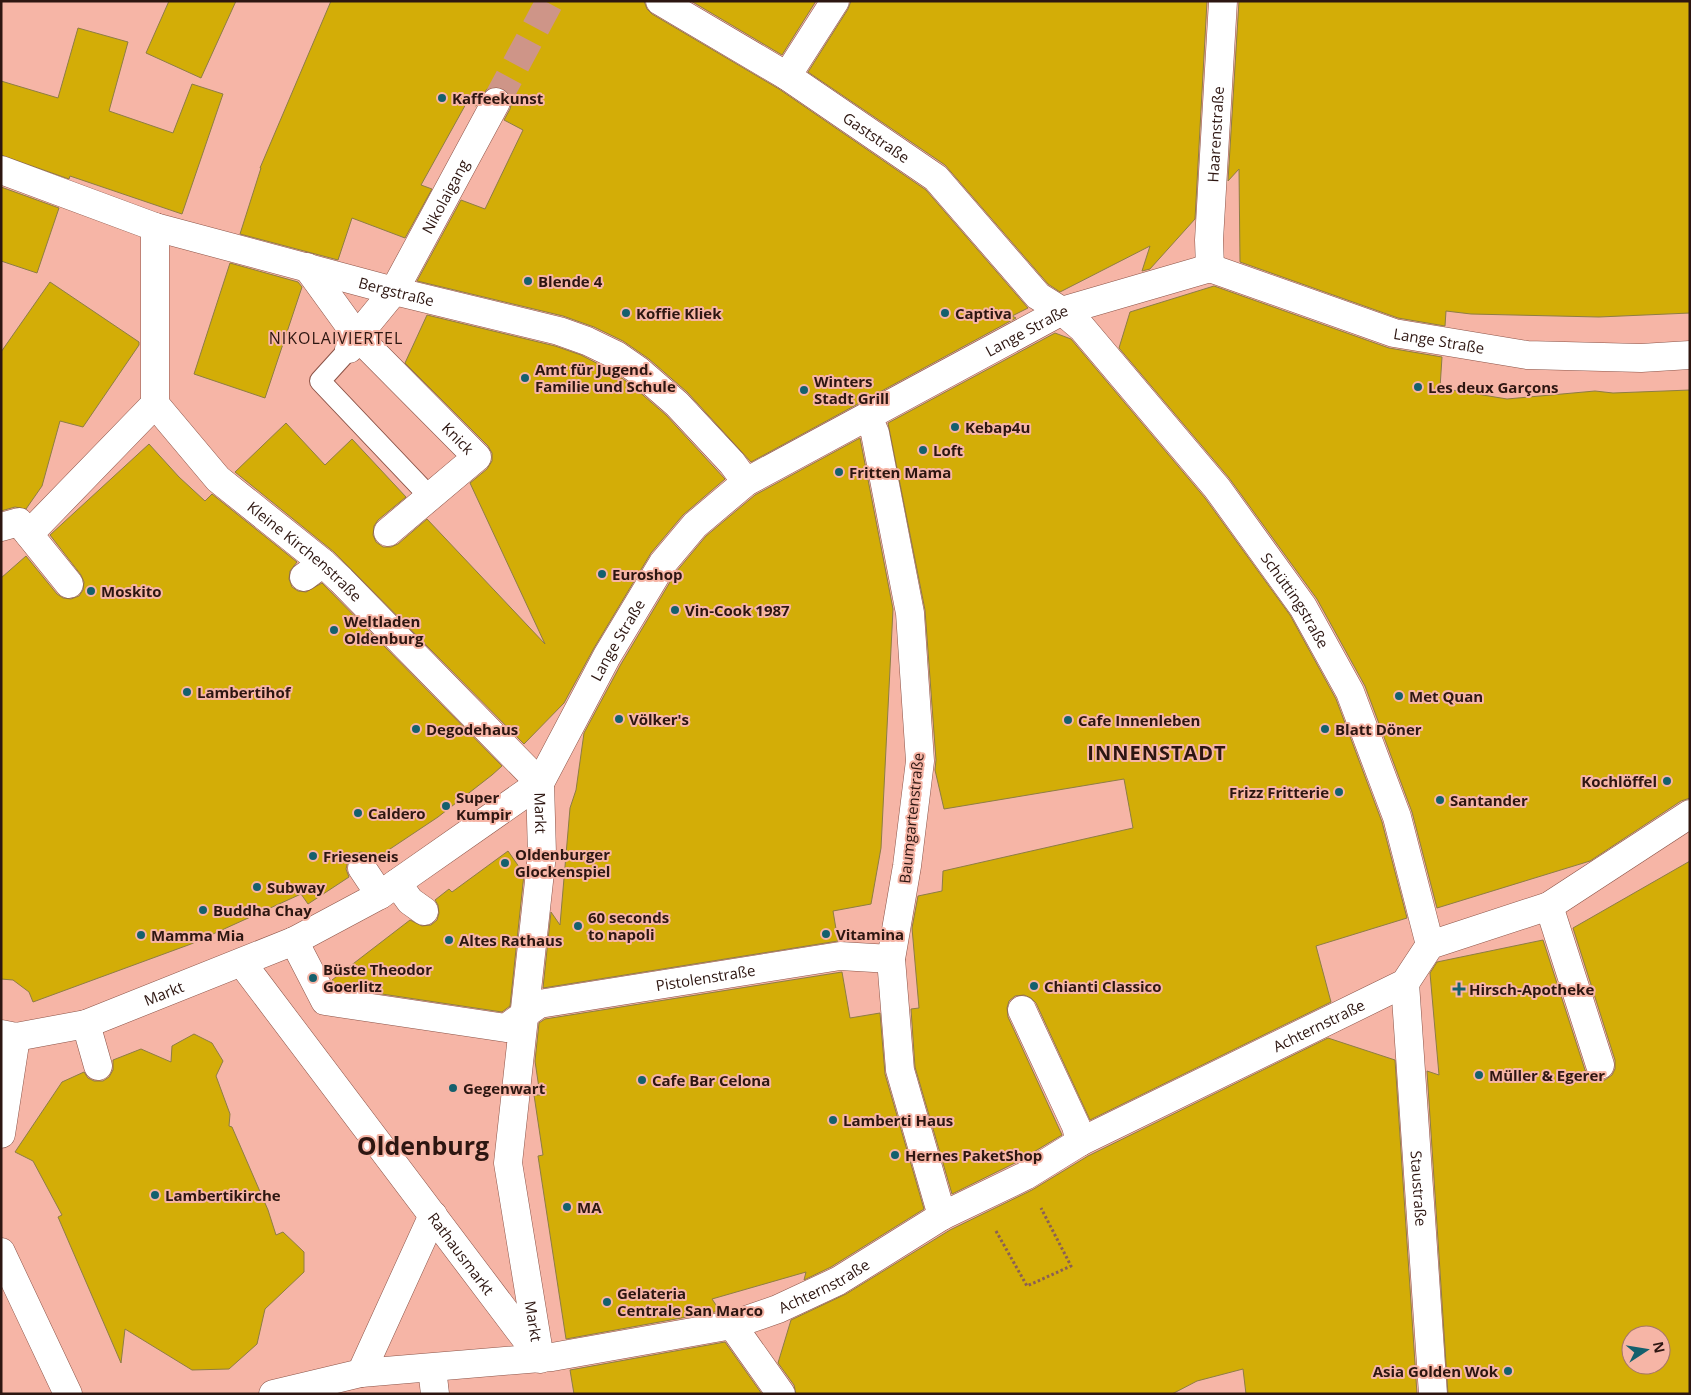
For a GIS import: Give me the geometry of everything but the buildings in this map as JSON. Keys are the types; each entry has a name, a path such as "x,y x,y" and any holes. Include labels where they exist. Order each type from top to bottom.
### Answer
{"street":[{"name":"Gaststraße","path":"660,1 787,76 936,178 1038,296 1062,311"},
{"path":"787,76 835,1"},
{"name":"Haarenstraße","path":"1210,268 1208,240 1223,1"},
{"name":"Nikolaigang","path":"394,291 496,102"},
{"name":"Bergstraße","path":"1,170 155,227 394,291 559,331 587,341 616,355 639,371 677,404 732,463 746,482"},
{"path":"30,534 155,404 155,227"},
{"name":"Knick","path":"307,267 353,342 477,457 388,532"},
{"name":"Lange Straße","path":"540,783 607,656 664,563 696,525 746,482 1062,311 1210,268 1394,333 1527,355 1641,358 1690,355"},
{"path":"353,342 394,291"},
{"name":"Schüttingstraße","path":"1062,311 1082,328 1217,488 1303,607 1350,692 1387,790 1397,817 1430,945"},
{"name":"Kleine Kirchenstraße","path":"155,404 218,479 540,783"},
{"name":"Baumgartenstraße","path":"868,417 875,433 910,613 920,761 907,866 891,960 900,1070 942,1216"},
{"path":"1,527 19,522 70,584"},
{"name":"Markt","path":"1,1134 9,1036 86,1024 294,941 389,889 540,783"},
{"name":"Markt","path":"273,1394 361,1373 433,1381 540,1359 508,1163 542,854 540,783"},
{"path":"1430,945 1549,906 1690,814"},
{"path":"362,868 389,889 424,911"},
{"path":"1549,906 1600,1065"},
{"path":"294,941 324,1001 506,1028 524,1016"},
{"name":"Achternstraße","path":"540,1359 732,1326 778,1309 838,1281 942,1216 1025,1176 1080,1142 1404,983 1430,945"},
{"name":"Pistolenstraße","path":"524,1016 539,1004 840,956 891,960"},
{"path":"242,963 433,1215"},
{"name":"Staustraße","path":"1404,983 1433,1394"},
{"path":"1022,1010 1076,1126 1080,1142"},
{"path":"86,1024 98,1066"},
{"name":"Rathausmarkt","path":"361,1373 433,1215 540,1359"},
{"path":"1,1252 68,1394"},
{"path":"732,1326 781,1394"}],"lane":[{"path":"353,342 320,381 430,497"}],"path":[{"path":"978,1200 1027,1286 1071,1266 1025,1176"}],"tunnel":[{"path":"496,102 550,1"}],"place":[{"name":"Kaffeekunst","path":"442,98"},
{"name":"Blende 4","path":"528,281"},
{"name":"Koffie Kliek","path":"626,313"},
{"name":"Captiva","path":"945,313"},
{"name":"Amt für Jugend. Familie und Schule","path":"525,378"},
{"name":"Les deux Garçons","path":"1418,387"},
{"name":"Winters Stadt Grill","path":"804,390"},
{"name":"Kebap4u","path":"955,427"},
{"name":"Loft","path":"923,450"},
{"name":"Fritten Mama","path":"839,472"},
{"name":"Euroshop","path":"602,574"},
{"name":"Moskito","path":"91,591"},
{"name":"Vin-Cook 1987","path":"675,610"},
{"name":"Weltladen Oldenburg","path":"334,630"},
{"name":"Lambertihof","path":"187,692"},
{"name":"Met Quan","path":"1399,696"},
{"name":"Völker's","path":"619,719"},
{"name":"Cafe Innenleben","path":"1068,720"},
{"name":"Degodehaus","path":"416,729"},
{"name":"Blatt Döner","path":"1325,729"},
{"name":"Kochlöffel","path":"1667,781"},
{"name":"Frizz Fritterie","path":"1339,792"},
{"name":"Santander","path":"1440,800"},
{"name":"Super Kumpir","path":"446,806"},
{"name":"Caldero","path":"358,813"},
{"name":"Frieseneis","path":"313,856"},
{"name":"Oldenburger Glockenspiel","path":"505,863"},
{"name":"Subway","path":"257,887"},
{"name":"Buddha Chay","path":"203,910"},
{"name":"60 seconds to napoli","path":"578,926"},
{"name":"Vitamina","path":"826,934"},
{"name":"Mamma Mia","path":"141,935"},
{"name":"Altes Rathaus","path":"449,940"},
{"name":"Büste Theodor Goerlitz","path":"313,978"},
{"name":"Chianti Classico","path":"1034,986"},
{"name":"Hirsch-Apotheke","path":"1459,989"},
{"name":"Müller & Egerer","path":"1479,1075"},
{"name":"Cafe Bar Celona","path":"642,1080"},
{"name":"Gegenwart","path":"453,1088"},
{"name":"Lamberti Haus","path":"833,1120"},
{"name":"Hernes PaketShop","path":"895,1155"},
{"name":"Lambertikirche","path":"155,1195"},
{"name":"MA","path":"567,1207"},
{"name":"Gelateria Centrale San Marco","path":"607,1302"},
{"name":"Asia Golden Wok","path":"1508,1371"}],"district":[{"name":"NIKOLAIVIERTEL","path":"336,338"},
{"name":"INNENSTADT","path":"1157,752"},
{"name":"Oldenburg","path":"423,1145"}]}
